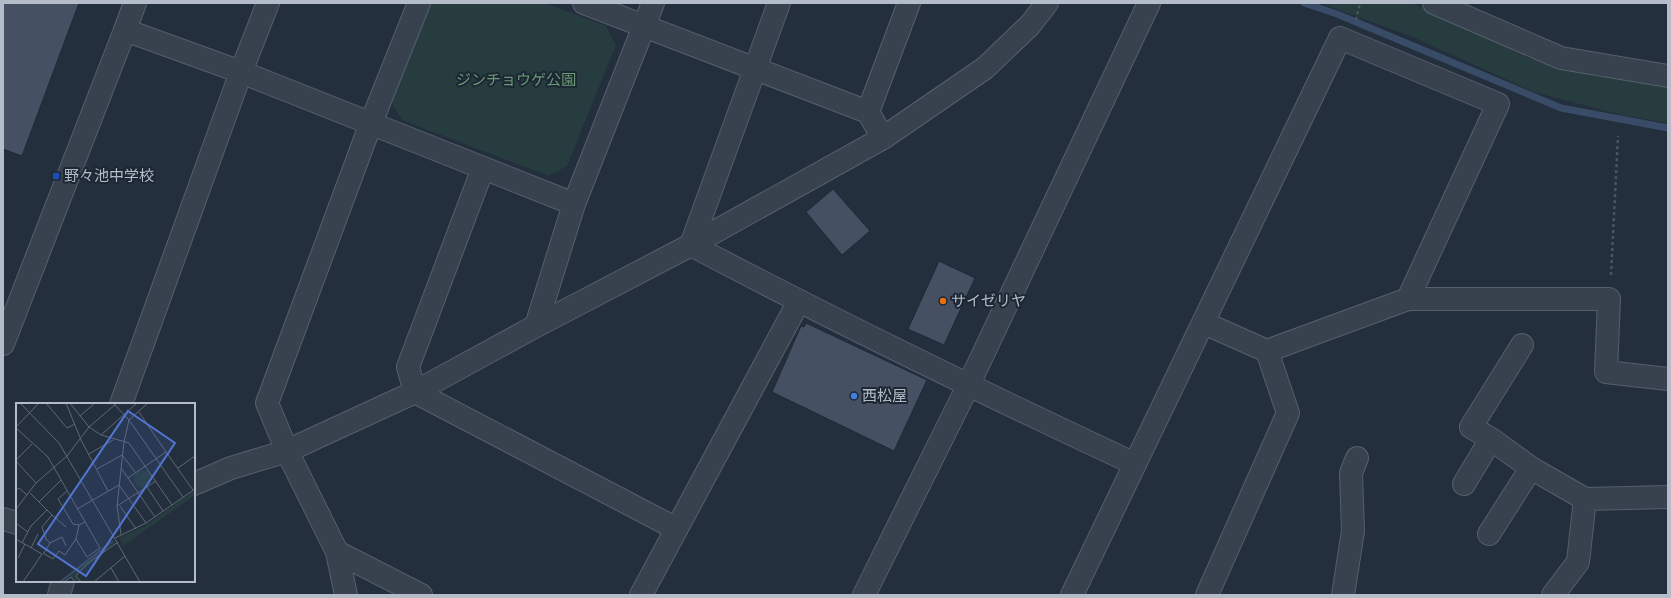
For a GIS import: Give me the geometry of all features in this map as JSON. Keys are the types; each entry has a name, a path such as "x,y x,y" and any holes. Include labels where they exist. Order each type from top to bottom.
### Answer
{"street":[{"path":"3,344 135,3"},
{"path":"121,403 241,72 268,3"},
{"path":"346,595 337,552 287,451 267,403 371,123 419,3"},
{"path":"584,3 868,112 883,138"},
{"path":"536,326 574,204 653,3"},
{"path":"691,245 779,3"},
{"path":"868,112 909,3"},
{"path":"195,484 231,468 287,451 415,392 536,326 691,245 883,138 985,68 1030,25 1047,3"},
{"path":"864,595 968,386 1149,3"},
{"path":"1434,3 1561,58 1668,76"},
{"path":"125,30 241,72 574,204"},
{"path":"1072,595 1340,38 1498,104 1408,299"},
{"path":"483,168 408,366 415,392 675,528"},
{"path":"691,245 798,301 968,386 1135,464"},
{"path":"1204,323 1267,351 1408,299 1609,299 1606,372 1668,379"},
{"path":"641,595 675,528 798,301"},
{"path":"1522,345 1471,427 1491,439 1531,468 1585,499 1668,497"},
{"path":"1207,595 1288,413 1267,351"},
{"path":"1464,484 1491,439"},
{"path":"1343,595 1353,531 1351,473 1357,458"},
{"path":"1489,534 1531,468"},
{"path":"1553,595 1578,562 1585,499"},
{"path":"3,519 16,523"},
{"path":"337,552 421,595"},
{"path":"59,595 62,582"}],"path":[{"path":"1609,299 1618,136"}],"green space":[{"name":"ジンチョウゲ公園","path":"426,3 545,3 606,26 616,45 567,166 549,176 402,120 391,102"},
{"path":"1320,3 1412,3 1526,57 1550,65 1668,86 1668,123 1622,115 1534,92 1413,37"}],"building":[{"path":"3,3 79,3 22,156 3,149"},
{"path":"833,189 870,231 842,255 806,212"},
{"path":"939,261 975,278 944,345 908,329"},
{"path":"806,323 927,380 894,451 772,392 801,326 804,327"}],"waterway":[{"path":"1304,3 1337,14 1561,108 1668,128"}],"place":[{"name":"野々池中学校","path":"56,176"},
{"name":"サイゼリヤ","path":"943,301"},
{"name":"西松屋","path":"854,396"}]}
